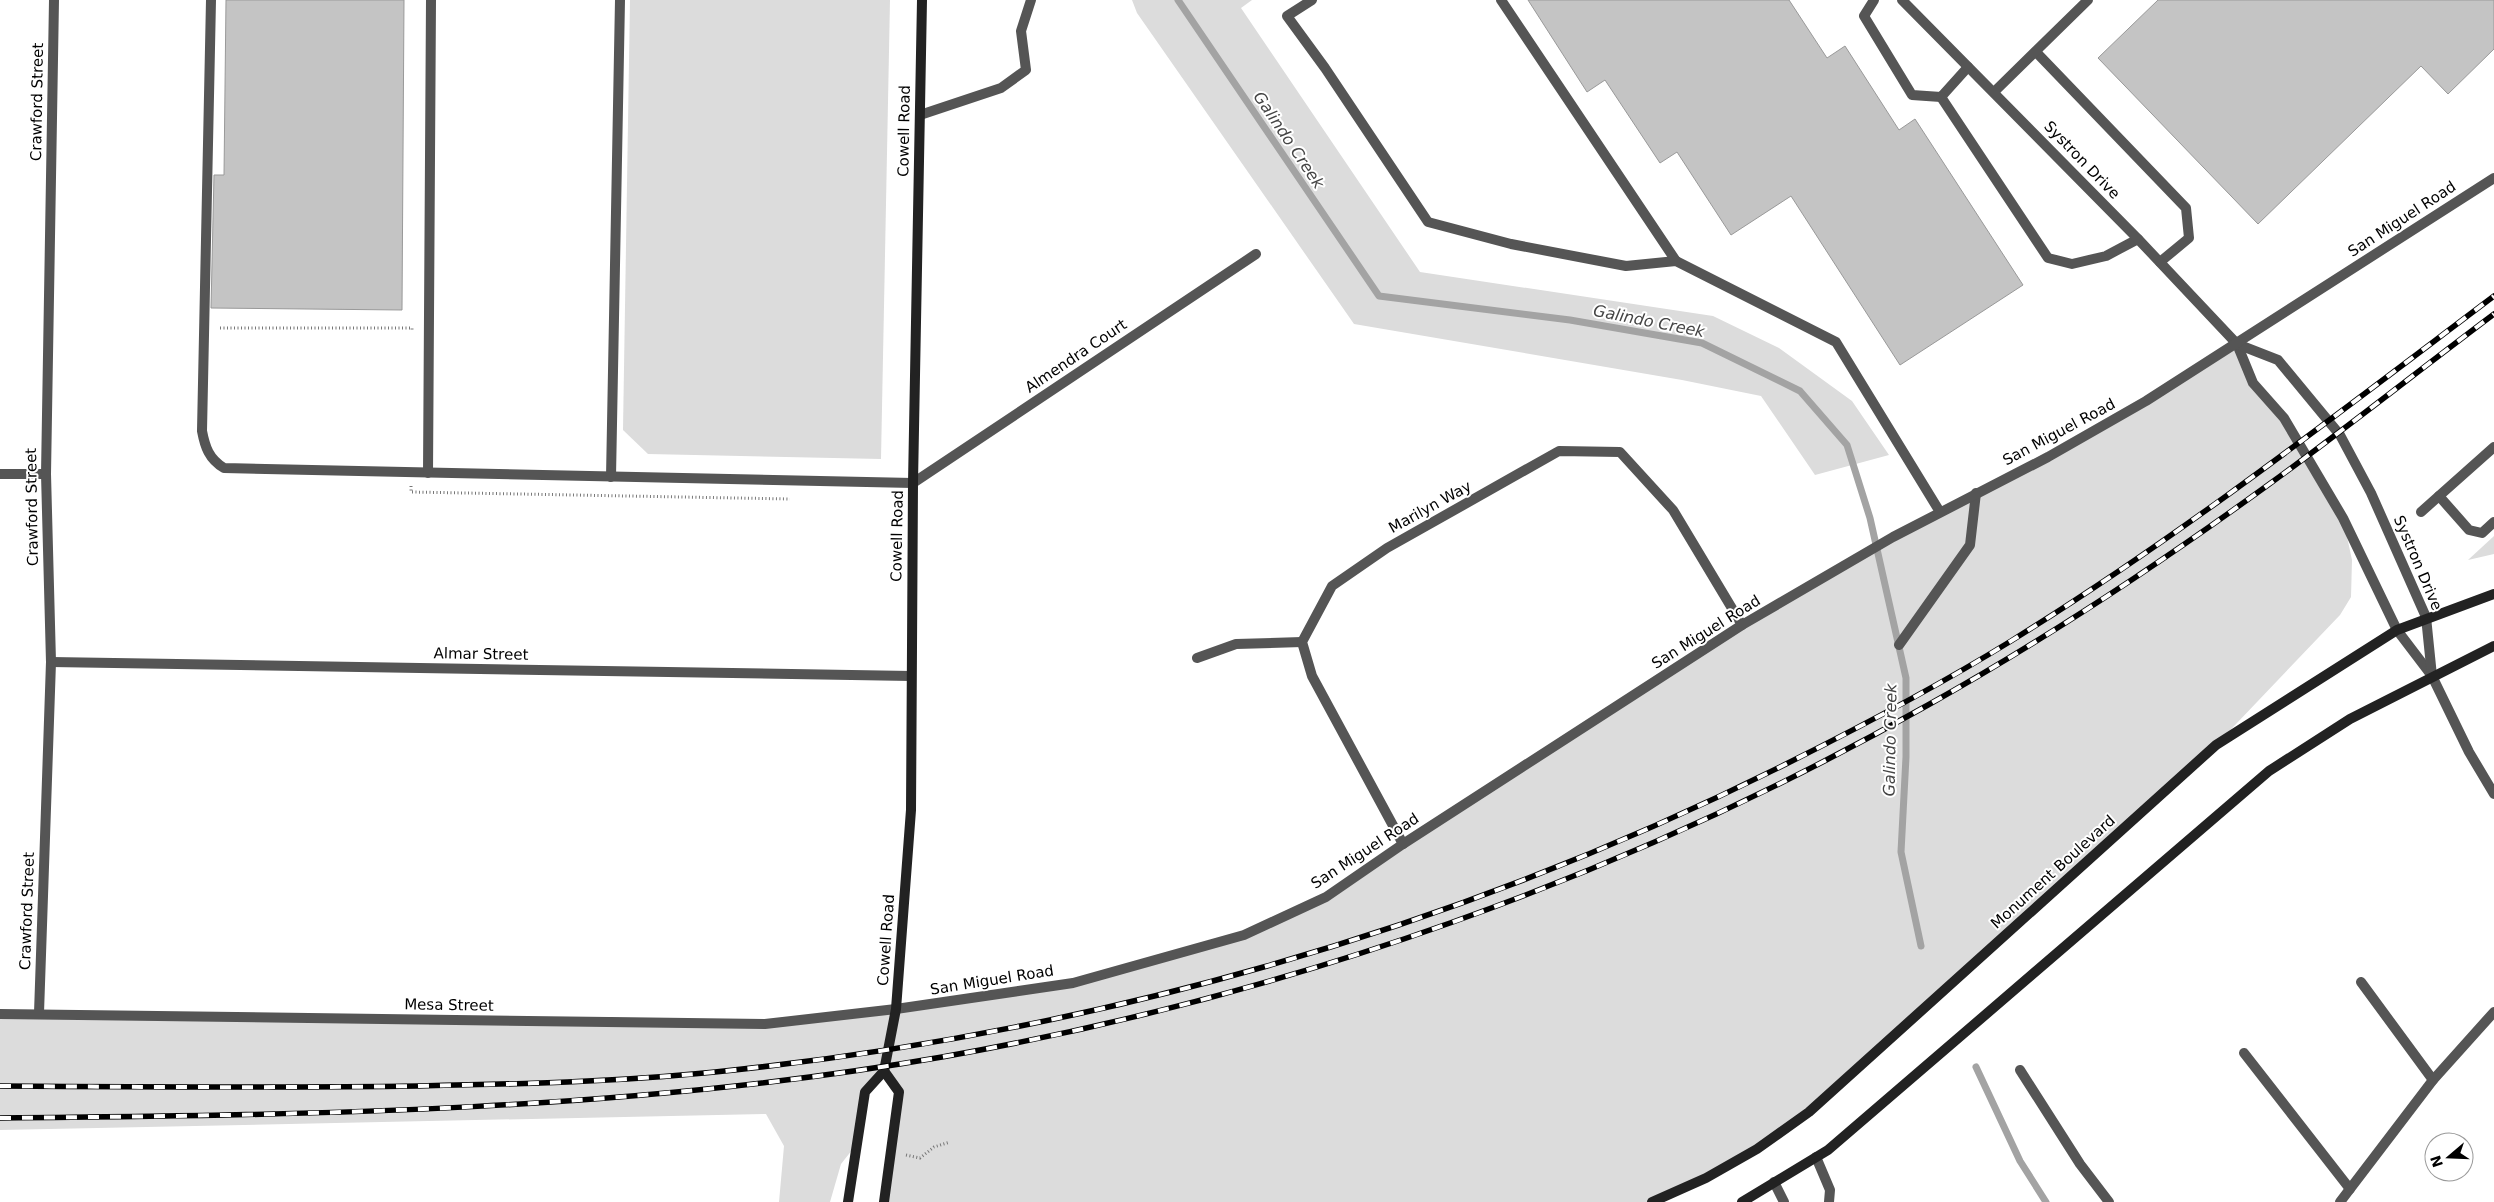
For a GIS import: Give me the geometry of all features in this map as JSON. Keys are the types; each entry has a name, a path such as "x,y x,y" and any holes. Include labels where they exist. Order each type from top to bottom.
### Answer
{"main road":[{"name":"Cowell Road","path":"884,1071 896,1009 911,810 913,483 922,0"},
{"name":"Monument Boulevard","path":"1652,1202 1706,1178 1757,1149 1809,1112 2216,745 2397,630 2426,617 2494,594"},
{"path":"1747,1201 1836,1144 2268,771 2350,719 2494,646"},
{"path":"848,1202 865,1092 884,1071 899,1092 884,1202"}],"street":[{"name":"Crawford Street","path":"38,1013 51,662 46,474 54,0"},
{"path":"211,0 202,430 205,448 214,463 224,468 913,483"},
{"path":"428,473 432,0"},
{"path":"611,477 620,0"},
{"path":"920,115 1001,88 1026,70 1021,31 1031,0"},
{"path":"1312,0 1286,16 1325,68 1428,222 1511,244 1626,266 1676,261"},
{"path":"1501,0 1676,261 1836,342 1940,512"},
{"path":"1874,0 1864,16 1912,95 1941,97"},
{"name":"Systron Drive","path":"1902,0 2138,239 2238,344 2253,384 2284,418 2343,518 2397,630 2432,676"},
{"path":"1994,92 2088,0"},
{"path":"2036,52 2186,208 2188,238 2160,262"},
{"path":"1941,97 1968,66"},
{"path":"1941,97 2048,258 2072,264 2106,256 2138,239"},
{"name":"San Miguel Road","path":"896,1009 1073,982 1244,935 1326,897 1403,844 1742,625 1893,537 2048,457 2146,401 2238,344 2494,178"},
{"name":"Almendra Court","path":"913,483 1256,254"},
{"name":"Systron Drive","path":"2238,344 2278,360 2340,436 2371,493 2426,617 2432,676"},
{"path":"2421,512 2494,448"},
{"name":"Marilyn Way","path":"1302,642 1332,586 1387,548 1559,452 1620,452 1673,510 1742,625"},
{"path":"0,474 46,474"},
{"path":"1899,645 1970,545 1976,493"},
{"path":"2439,496 2469,530 2482,533 2494,522"},
{"path":"1197,658 1236,644 1302,642 1312,676 1403,844"},
{"name":"Almar Street","path":"51,662 911,676"},
{"path":"2432,676 2469,752 2494,794"},
{"path":"2361,982 2433,1080"},
{"name":"Mesa Street","path":"0,1014 765,1024 896,1009"},
{"path":"2340,1202 2433,1080 2494,1012"},
{"path":"2244,1052 2350,1189"},
{"path":"2020,1070 2080,1164 2109,1202"},
{"path":"1816,1157 1830,1190 1829,1202"},
{"path":"1774,1182 1784,1202"}],"path":[{"path":"215,328 412,328 412,337"},
{"path":"412,472 411,492 796,499"},
{"path":"891,1150 920,1158 934,1147 950,1142"}],"shaded area":[{"path":"630,0 890,0 881,459 648,454 623,430"},
{"path":"1132,0 1252,0 1241,8 1420,272 1713,316 1779,348 1852,401 1889,455 1815,475 1761,396 1682,380 1354,324 1137,13"},
{"path":"2237,344 2253,383 2284,418 2343,518 2352,560 2351,597 2340,615 2216,745 1809,1112 1757,1149 1652,1202 884,1202 899,1092 884,1071 865,1092 856,1145 841,1164 830,1202 779,1202 784,1146 766,1114 0,1130 0,1014 765,1024 1073,983 1244,935 1326,897 1742,625"},
{"path":"2494,536 2494,554 2468,560"}],"building":[{"path":"226,0 404,0 402,310 211,308 214,175 224,175"},
{"path":"1528,0 1789,0 1827,58 1845,46 1899,130 1915,119 2023,285 1900,365 1791,196 1731,235 1677,152 1660,163 1605,80 1587,92"},
{"path":"2158,0 2494,0 2494,49 2448,94 2421,66 2258,224 2098,58"}],"waterway":[{"name":"Galindo Creek","path":"1178,0 1379,296 1570,320 1702,343 1800,391 1847,445 1870,518 1906,678 1906,757 1901,852 1921,946"},
{"name":"Galindo Creek","path":"1976,1067 2020,1161 2046,1202"}],"railway":[{"path":"0,1086 418,1086 604,1080 715,1072 854,1055 992,1031 1129,1002 1264,967 1398,925 1529,878 1659,824 1814,750 1956,674 2074,601 2196,518 2494,296"},
{"path":"0,1118 354,1112 472,1107 708,1089 825,1075 942,1057 1071,1031 1199,1001 1325,964 1450,923 1573,876 1694,824 1812,767 1928,705 2059,627 2227,514 2494,314"}]}
